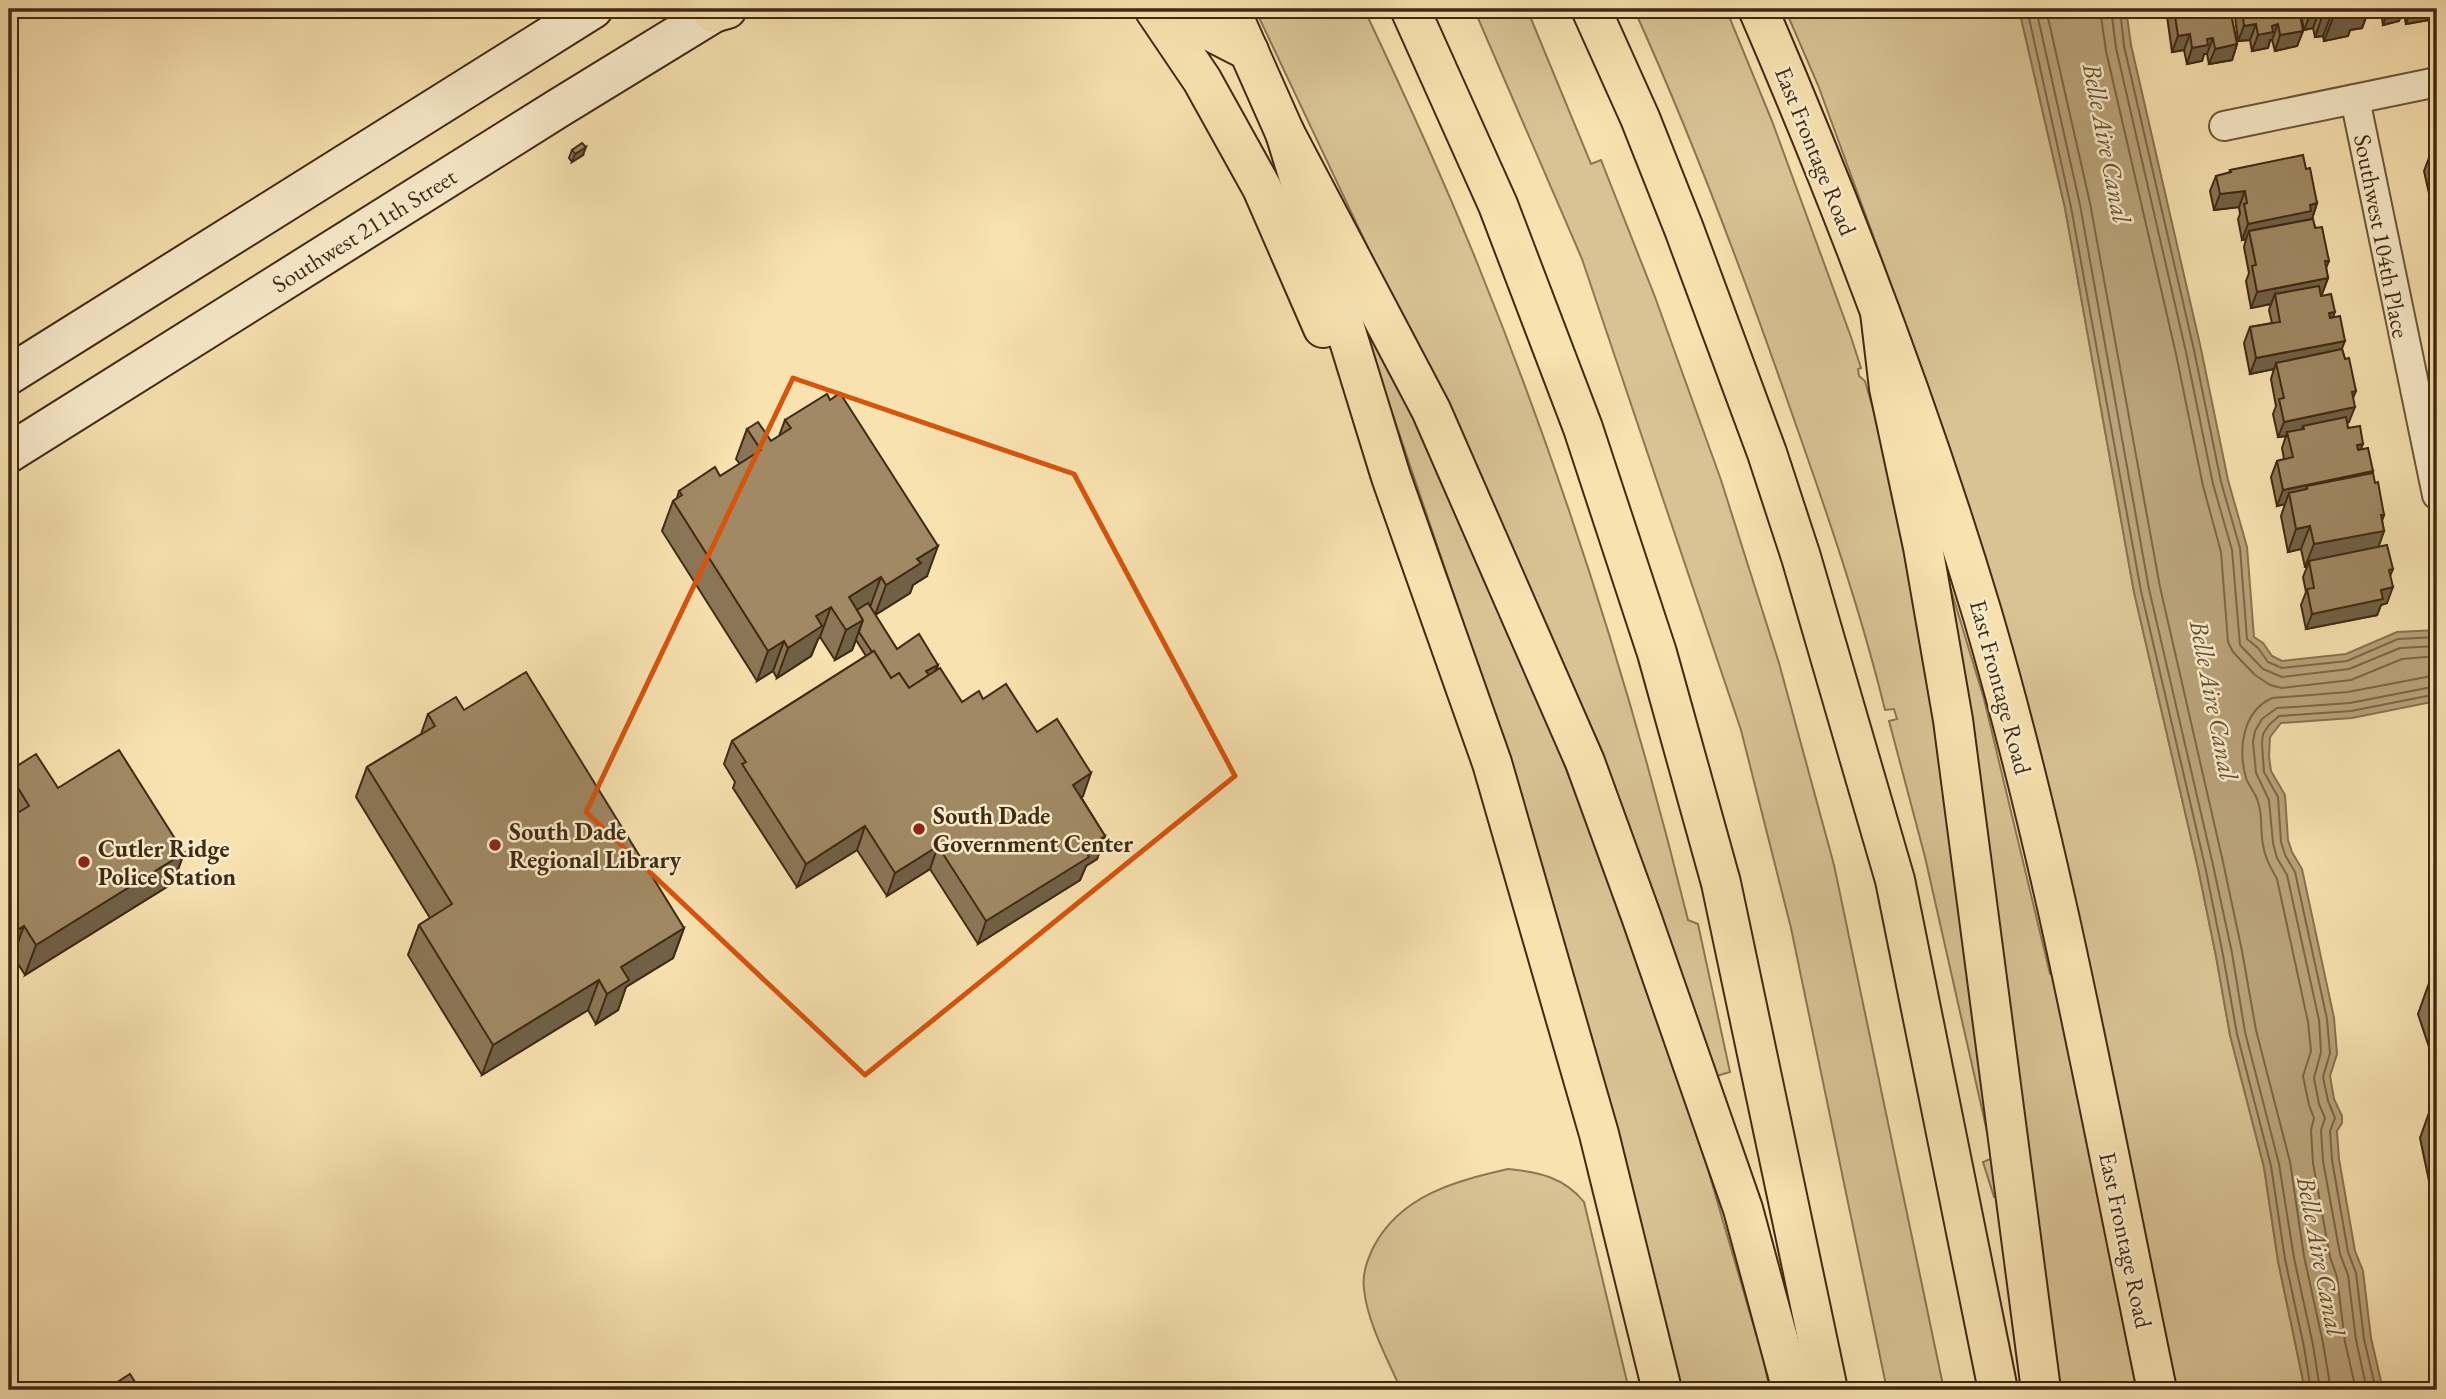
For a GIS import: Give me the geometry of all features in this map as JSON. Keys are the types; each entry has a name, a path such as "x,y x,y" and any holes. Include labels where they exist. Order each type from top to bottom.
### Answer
{"main road":[{"path":"9,375 593,9"},
{"path":"1154,9 1202,80 1262,188 1339,366 1391,477"},
{"path":"1167,9 1249,51"},
{"path":"1230,9 1285,133 1431,410 1585,762 1642,916 1743,1209 1792,1390"},
{"path":"1410,9 1498,205 1583,428 1657,653 1721,883 1828,1390"},
{"path":"1591,9 1640,118 1685,229 1767,453 1805,570 1895,880 1998,1390"},
{"name":"East Frontage Road","path":"1758,9 1803,113 1880,312 1943,491 1982,614 2035,814 2080,1016 2157,1390"},
{"name":"Southwest 211th Street","path":"9,453 545,116 720,10"},
{"path":"1285,133 1391,477 1500,788 1599,1134 1662,1390"},
{"path":"1880,312 1889,388 1923,547 1953,720 2041,1390"}],"street":[{"path":"2224,126 2437,82"},
{"name":"Southwest 104th Place","path":"2355,99 2431,438 2437,495"}],"highlighted area":[{"path":"793,378 1074,474 1235,776 865,1075 586,812"}],"shaded area":[{"path":"1255,9 1364,9 1423,136 1465,232 1509,345 1595,588 1644,753 1688,920 1698,924 1730,1072 1713,1077 1388,290"},
{"path":"1474,9 1527,9 1591,164 1601,160 1655,297 1721,480 1779,663 1834,865 1944,1390 1887,1390 1791,928 1741,730 1582,259"},
{"path":"1634,9 1726,9 1772,121 1861,368 1858,369 1859,376 1865,381 1887,458 1918,599 2001,1197 1994,1197 1983,1162 1993,1158 1925,857 1889,721 1897,719 1894,709 1885,710 1865,634 1829,520 1736,257 1677,107"},
{"path":"1785,9 2019,9 2065,208 2134,592 2198,868 2230,1035 2264,1167 2278,1261 2305,1390 2175,1390 1972,527 1919,361 1818,85"},
{"path":"1359,315 1429,441 1554,738 1644,970 1704,1156 1770,1390 1681,1390 1558,925 1456,601"},
{"path":"1946,573 1984,699 2050,974 2053,974 2139,1390 2058,1390"},
{"path":"1508,1169 1550,1177 1568,1187 1584,1202 1629,1390 1401,1390 1379,1341 1366,1302 1364,1273 1373,1248 1384,1230 1398,1215 1431,1193"}],"water":[{"name":"Belle Aire Canal","path":"2019,9 2126,9 2131,45 2201,349 2228,480 2247,547 2254,637 2263,643 2272,656 2282,661 2346,654 2397,632 2437,630 2437,701 2352,718 2281,723 2270,737 2271,771 2285,795 2288,840 2302,869 2334,1018 2337,1054 2330,1076 2334,1099 2342,1116 2342,1123 2337,1131 2339,1159 2355,1251 2363,1271 2371,1338 2383,1390 2305,1390 2278,1261 2264,1167 2230,1035 2198,868 2134,592 2065,208"}],"building":[{"path":"2174,9 2230,9 2237,44 2215,49 2213,38 2207,39 2208,45 2192,48 2190,34 2178,36"},
{"path":"2242,9 2299,9 2303,31 2280,35 2278,24 2272,26 2273,32 2258,35 2256,24 2244,26"},
{"path":"2322,9 2355,9 2356,13 2333,18 2332,13 2323,14"},
{"path":"582,143 586,147 575,154 572,150"},
{"path":"2437,153 2437,189 2430,155"},
{"path":"2303,155 2306,169 2310,168 2317,203 2310,205 2311,211 2248,224 2244,204 2247,203 2245,191 2220,194 2216,176 2231,172 2230,170"},
{"path":"2313,219 2315,228 2322,227 2329,261 2325,261 2328,278 2257,292 2252,266 2256,265 2249,231"},
{"path":"2319,286 2321,296 2331,294 2335,312 2329,313 2330,318 2340,316 2345,341 2256,358 2250,327 2280,322 2275,294"},
{"path":"2342,349 2345,359 2349,358 2356,391 2352,392 2355,407 2284,422 2279,399 2284,398 2276,363"},
{"path":"840,393 938,546 917,559 921,563 886,585 881,577 849,597 863,620 846,630 831,607 816,616 822,626 788,648 784,641 768,651 673,501 682,495 679,491 715,467 720,476 761,450 747,429 758,422 771,441 791,428 785,420 827,394 830,400"},
{"path":"2346,417 2348,428 2360,426 2363,444 2357,445 2358,450 2368,448 2373,471 2283,490 2277,461 2293,457 2287,432"},
{"path":"2373,473 2375,483 2378,482 2384,531 2314,544 2310,526 2296,529 2289,493 2307,489 2307,486"},
{"path":"2387,545 2393,569 2389,570 2393,587 2381,590 2383,599 2312,614 2307,589 2314,588 2309,561"},
{"path":"868,603 897,649 919,634 938,665 926,671 929,675 909,688 899,673 891,678 859,632 863,620 857,610"},
{"name":"South Dade Government Center","path":"874,651 891,678 899,673 909,688 940,668 962,702 979,691 983,699 1006,684 1037,732 1057,719 1091,773 1073,785 1105,836 1084,849 1089,857 986,921 938,846 895,873 865,826 806,864 742,764 746,762 732,741"},
{"name":"South Dade Regional Library","path":"526,672 684,928 621,967 629,980 607,994 599,980 493,1045 419,925 452,904 367,767 435,726 428,714 456,697 464,710"},
{"name":"Cutler Ridge Police Station","path":"119,750 184,853 36,945 24,926 13,933 9,927 9,818 29,806 9,771 36,754 58,788"},
{"path":"130,1374 140,1390 105,1390"}],"place":[{"name":"South Dade Government Center","path":"919,829"},
{"name":"South Dade Regional Library","path":"495,845"},
{"name":"Cutler Ridge Police Station","path":"84,862"}]}
